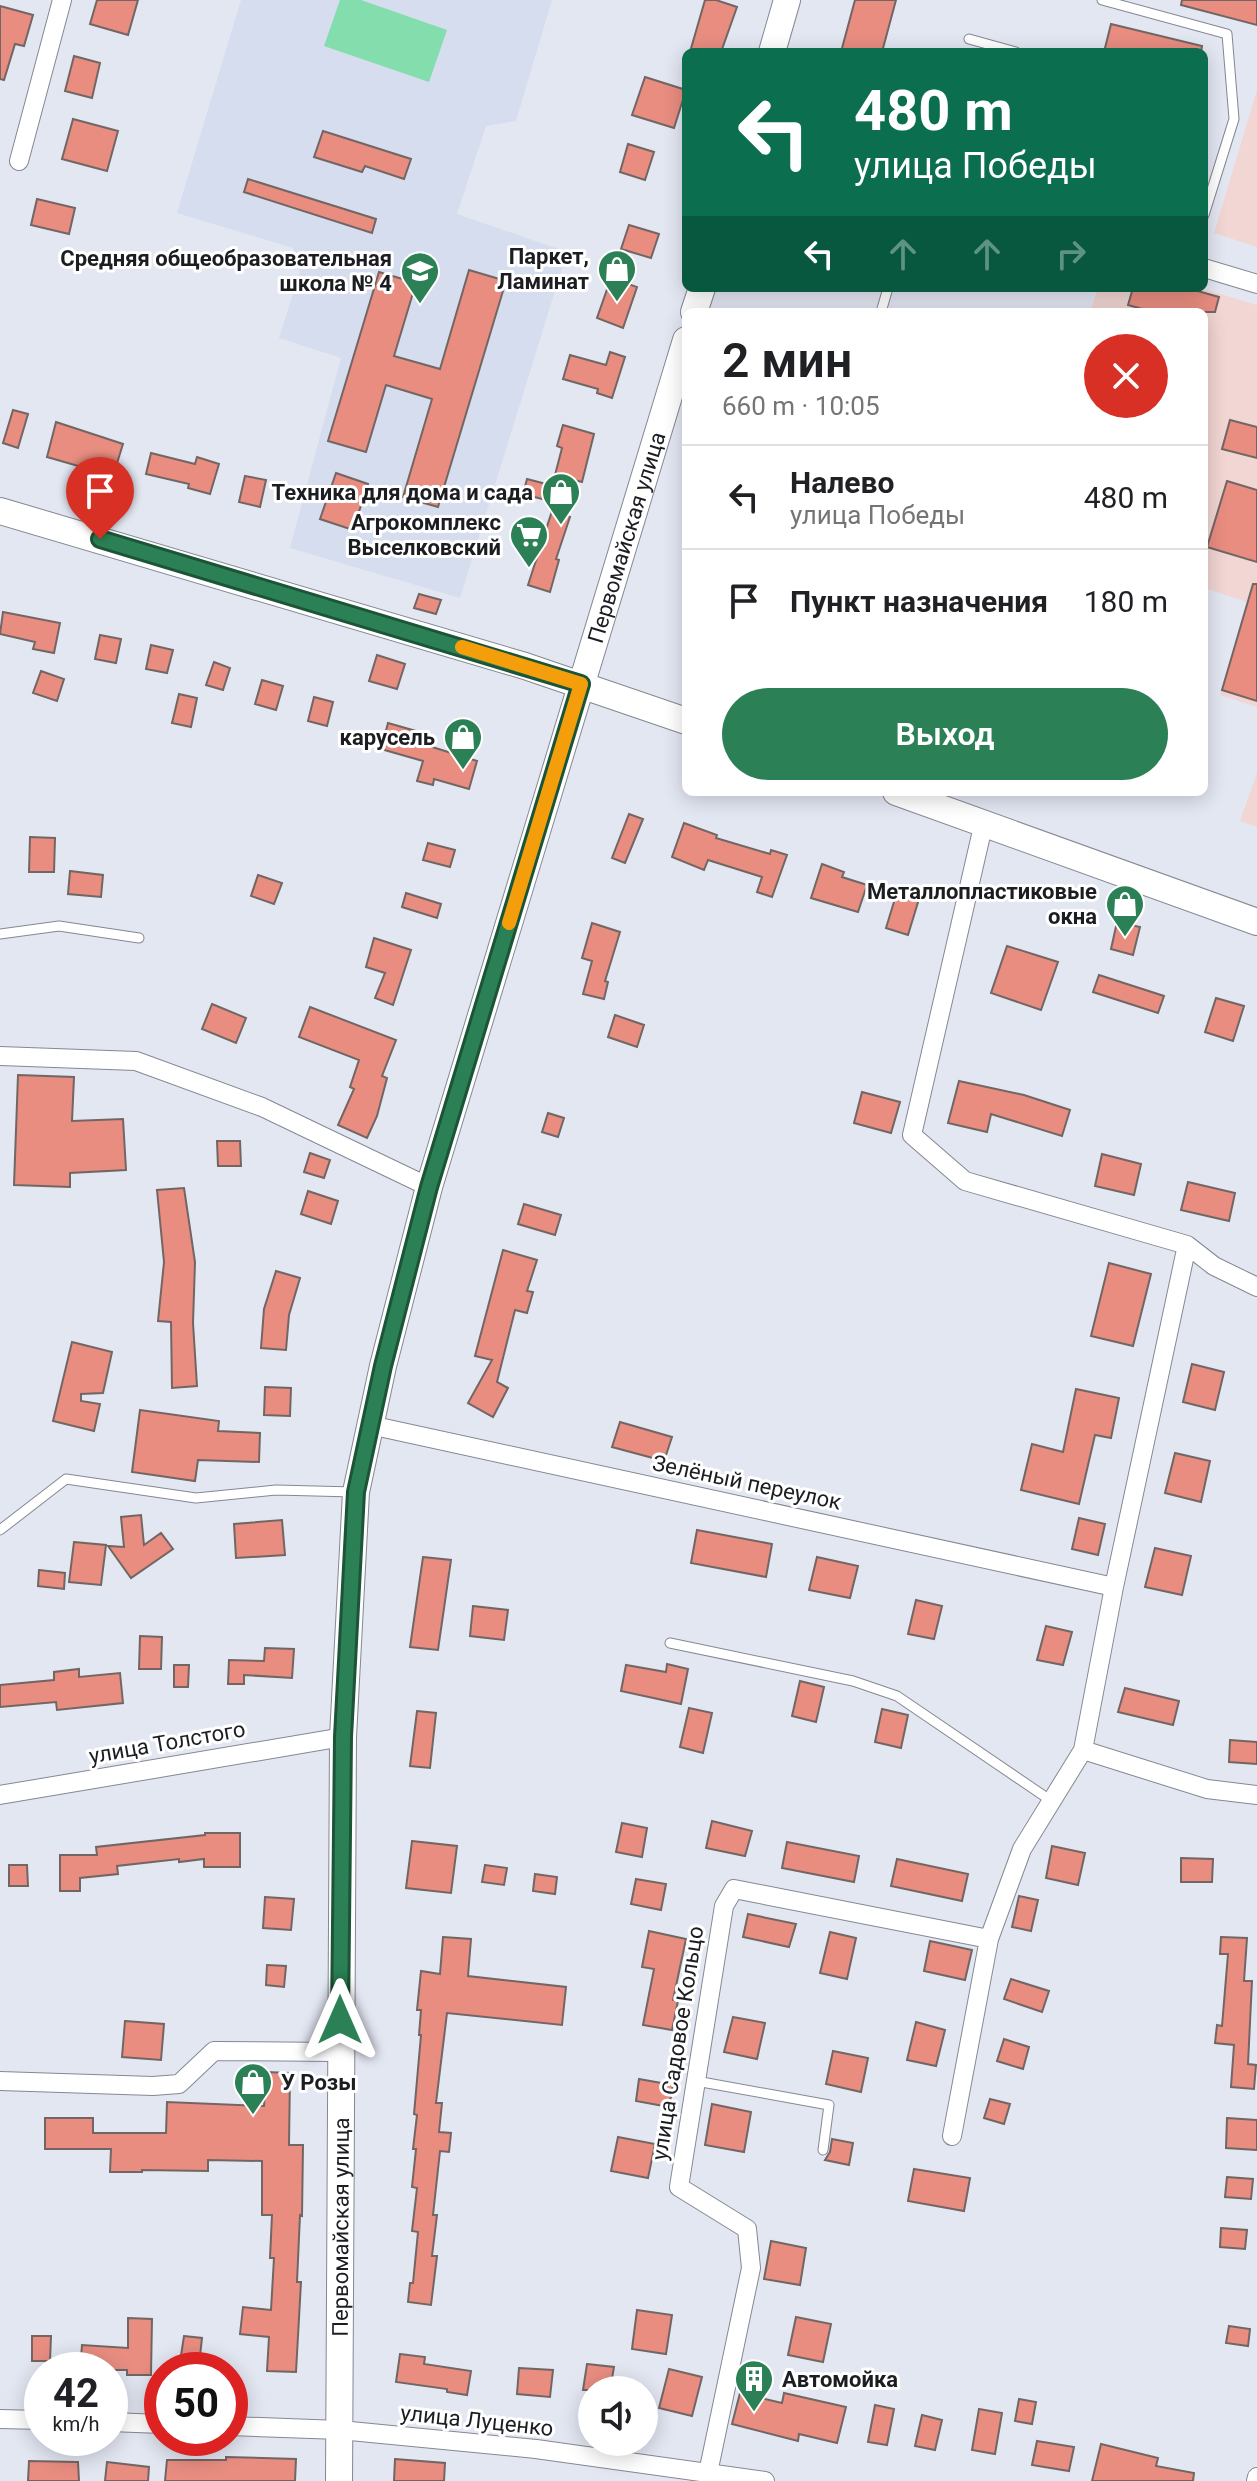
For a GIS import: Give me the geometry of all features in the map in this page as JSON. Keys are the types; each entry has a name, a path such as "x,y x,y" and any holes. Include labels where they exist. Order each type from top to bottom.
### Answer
{"main road":[{"path":"773,48 787,0"},
{"name":"Первомайская улица","path":"339,2481 343,1737 356,1492 429,1187 682,353"},
{"path":"0,511 581,684 682,720"},
{"path":"908,796 1257,922"}],"street":[{"path":"19,161 62,0"},
{"path":"1208,269 1257,284"},
{"path":"984,822 912,1135 965,1181 1187,1245 1214,1266 1257,1287"},
{"path":"0,1056 136,1061 262,1107 429,1187"},
{"path":"952,2136 989,1939 1022,1849 1083,1750 1114,1587 1187,1245"},
{"name":"Зелёный переулок","path":"370,1425 1114,1587"},
{"name":"улица Толстого","path":"0,1795 343,1737"},
{"path":"1083,1750 1207,1789 1257,1795"},
{"name":"улица Садовое Кольцо","path":"708,2473 751,2268 747,2229 679,2187 724,1906 734,1889 989,1939"},
{"path":"0,2081 153,2086 179,2084 214,2051 340,2052"},
{"path":"0,2419 24,2420"},
{"name":"улица Луценко","path":"248,2427 340,2430 536,2449 765,2481"}],"lane":[{"path":"1102,0 1227,34 1234,119 1209,178"},
{"path":"969,39 1002,48"},
{"path":"0,934 59,926 139,938"},
{"path":"0,1530 66,1479 196,1498 276,1490 356,1492"},
{"path":"670,1643 853,1681 897,1696 1050,1800"},
{"path":"696,2081 829,2105 823,2150"}],"shaded area":[{"name":"Средняя общеобразовательная школа № 4","path":"241,0 552,0 516,121 486,126 457,214 567,252 460,598 290,548 341,358 279,338 300,272 293,248 177,213"},
{"path":"1257,90 1257,247 1214,233"},
{"path":"1208,290 1257,305 1257,707 1220,695 1247,602 1208,589 1208,308 1091,308 1097,292"},
{"path":"1257,773 1257,827 1240,821"}],"green space":[{"path":"340,0 361,0 447,30 429,82 324,46"}],"building":[{"path":"97,0 138,0 128,35 90,24"},
{"path":"705,0 737,7 722,48 691,48"},
{"path":"855,0 896,0 883,48 842,48"},
{"path":"1182,0 1257,0 1257,25 1181,5"},
{"path":"0,6 33,15 24,46 15,44 4,80 0,79"},
{"path":"1111,24 1202,46 1202,48 1105,48"},
{"path":"74,56 100,63 92,98 65,91"},
{"path":"645,77 682,89 682,103 674,128 632,115"},
{"path":"73,119 118,131 107,171 62,159"},
{"path":"323,131 411,159 404,179 365,166 362,172 314,157"},
{"path":"628,144 654,152 645,180 620,172"},
{"path":"248,179 376,219 372,233 244,192"},
{"path":"37,199 75,208 69,234 31,225"},
{"path":"629,225 659,234 651,258 621,249"},
{"path":"469,270 506,281 438,507 403,497 432,399 386,385 366,452 328,441 379,272 416,283 394,356 440,369"},
{"name":"Паркет, Ламинат","path":"611,278 637,287 623,328 597,318"},
{"path":"1132,292 1201,292 1219,297 1215,312 1208,312 1208,308 1139,308 1128,305"},
{"path":"610,352 625,357 612,398 597,393 598,389 563,379 570,355 606,365"},
{"path":"13,410 28,414 18,448 3,443"},
{"path":"1230,420 1257,427 1257,458 1222,449"},
{"path":"56,422 123,444 113,476 47,457"},
{"path":"563,425 594,434 582,482 555,475 562,448 557,446"},
{"path":"151,453 195,464 197,457 219,464 210,494 188,488 189,484 146,474"},
{"path":"336,473 368,484 353,530 320,519"},
{"path":"245,476 266,480 260,507 239,502"},
{"path":"527,479 550,485 546,500 523,494"},
{"path":"1227,481 1257,490 1257,562 1208,547"},
{"path":"552,511 570,517 556,559 559,560 550,592 528,585"},
{"path":"1253,584 1257,584 1257,701 1222,690"},
{"path":"419,594 441,600 436,614 414,608"},
{"path":"3,612 60,623 54,653 33,649 35,642 0,634"},
{"path":"100,635 121,639 116,663 95,659"},
{"path":"151,645 173,650 167,673 146,669"},
{"path":"377,655 405,664 397,689 369,681"},
{"path":"214,662 230,668 223,690 206,685"},
{"path":"41,671 64,679 57,701 33,693"},
{"path":"262,680 283,686 276,710 255,704"},
{"path":"179,694 197,698 191,727 172,723"},
{"path":"314,697 333,702 327,726 308,721"},
{"path":"388,723 416,731 413,741 477,761 469,789 434,779 433,785 417,781 423,761 381,749"},
{"path":"629,814 643,819 625,863 612,858"},
{"path":"684,823 717,835 716,838 770,854 771,850 787,855 772,897 757,892 762,877 708,860 704,870 672,857"},
{"path":"30,837 55,838 54,872 29,872"},
{"path":"428,843 455,850 450,867 423,860"},
{"path":"822,864 844,872 842,877 867,885 858,912 811,898"},
{"path":"70,871 103,875 101,897 68,894"},
{"path":"258,875 282,883 274,904 251,896"},
{"path":"897,892 919,899 908,935 886,928"},
{"path":"406,893 441,904 437,918 402,907"},
{"name":"Металлопластиковые окна","path":"1117,922 1140,927 1133,955 1111,949"},
{"path":"592,923 620,932 605,981 608,982 604,999 583,994 592,961 582,958"},
{"path":"374,938 411,950 393,1005 375,998 385,973 366,967"},
{"path":"1007,946 1058,962 1041,1010 991,993"},
{"path":"1099,975 1164,996 1158,1013 1093,992"},
{"path":"1216,998 1244,1006 1233,1041 1205,1032"},
{"path":"212,1004 246,1018 236,1043 202,1029"},
{"path":"310,1007 396,1040 382,1076 387,1078 377,1116 367,1138 338,1125 354,1089 350,1087 359,1060 299,1037"},
{"path":"615,1015 644,1025 637,1047 608,1037"},
{"path":"18,1075 74,1077 72,1121 123,1119 126,1170 70,1173 70,1187 14,1185"},
{"path":"959,1081 1024,1095 1070,1110 1062,1136 991,1114 987,1132 948,1123"},
{"path":"862,1092 900,1102 891,1133 854,1123"},
{"path":"548,1113 564,1118 558,1137 542,1132"},
{"path":"217,1141 240,1141 241,1166 218,1166"},
{"path":"310,1153 330,1160 324,1178 304,1172"},
{"path":"1102,1154 1141,1164 1134,1195 1095,1186"},
{"path":"1188,1182 1235,1193 1229,1221 1181,1210"},
{"path":"184,1188 195,1262 193,1323 197,1386 172,1388 171,1322 158,1321 164,1262 157,1190"},
{"path":"308,1191 338,1201 331,1224 301,1214"},
{"path":"524,1204 561,1215 555,1235 518,1224"},
{"path":"503,1250 537,1260 527,1291 533,1292 527,1313 515,1310 497,1382 508,1388 493,1417 468,1403 492,1360 475,1356"},
{"path":"1109,1263 1151,1274 1133,1346 1091,1336"},
{"path":"276,1271 300,1278 289,1315 286,1350 261,1348 264,1309"},
{"path":"72,1342 112,1352 103,1393 81,1394 81,1401 100,1404 94,1431 53,1421"},
{"path":"1192,1364 1224,1372 1215,1410 1183,1402"},
{"path":"265,1387 291,1388 290,1416 264,1415"},
{"path":"1076,1389 1119,1398 1111,1438 1095,1435 1079,1504 1021,1490 1032,1444 1063,1452"},
{"path":"140,1410 219,1421 218,1431 260,1433 259,1462 198,1460 195,1481 132,1472"},
{"path":"620,1422 672,1437 664,1461 612,1447"},
{"path":"1175,1453 1210,1461 1201,1502 1165,1493"},
{"path":"141,1515 144,1545 161,1533 173,1549 131,1578 108,1546 124,1547 121,1517"},
{"path":"1079,1518 1105,1524 1098,1555 1072,1549"},
{"path":"282,1520 285,1555 236,1558 234,1524"},
{"path":"697,1530 772,1544 766,1577 691,1563"},
{"path":"74,1542 106,1545 101,1585 69,1582"},
{"path":"1155,1548 1191,1556 1182,1595 1145,1587"},
{"path":"423,1557 451,1560 438,1650 410,1647"},
{"path":"817,1557 858,1566 850,1598 809,1590"},
{"path":"39,1570 65,1573 64,1589 38,1586"},
{"path":"916,1600 942,1606 934,1639 908,1634"},
{"path":"473,1606 508,1610 504,1640 470,1636"},
{"path":"1046,1626 1072,1632 1063,1665 1037,1660"},
{"path":"140,1636 162,1637 161,1669 139,1669"},
{"path":"265,1648 294,1649 292,1678 244,1675 244,1684 228,1684 229,1660 264,1661"},
{"path":"667,1664 688,1669 681,1704 621,1691 626,1665 666,1672"},
{"path":"174,1665 189,1665 188,1687 174,1687"},
{"path":"79,1669 79,1677 120,1673 123,1703 57,1710 56,1702 0,1707 0,1685 54,1680 54,1672"},
{"path":"800,1681 824,1687 816,1722 792,1716"},
{"path":"1125,1688 1179,1701 1173,1725 1118,1712"},
{"path":"689,1708 712,1713 703,1753 680,1747"},
{"path":"882,1709 908,1715 901,1748 875,1742"},
{"path":"417,1711 436,1713 430,1768 410,1766"},
{"path":"1230,1740 1257,1742 1257,1764 1229,1762"},
{"path":"712,1821 752,1831 745,1856 706,1848"},
{"path":"622,1823 647,1828 642,1857 616,1852"},
{"path":"205,1833 240,1833 240,1867 204,1867 204,1859 117,1866 118,1874 80,1878 80,1891 60,1891 60,1855 97,1855 96,1847"},
{"path":"412,1841 457,1846 451,1893 406,1888"},
{"path":"787,1842 859,1856 854,1882 782,1868"},
{"path":"1052,1846 1085,1853 1078,1885 1046,1878"},
{"path":"1181,1858 1213,1859 1212,1882 1181,1882"},
{"path":"897,1859 968,1874 962,1901 891,1886"},
{"path":"9,1865 27,1865 28,1886 9,1886"},
{"path":"485,1865 507,1868 504,1885 482,1882"},
{"path":"535,1874 557,1877 555,1894 533,1891"},
{"path":"636,1879 666,1884 661,1910 631,1904"},
{"path":"1019,1896 1038,1900 1031,1931 1012,1927"},
{"path":"265,1897 294,1899 291,1930 263,1928"},
{"path":"748,1914 796,1924 789,1947 743,1937"},
{"path":"649,1931 686,1939 673,2000 678,2001 672,2030 643,2025 654,1969 642,1967"},
{"path":"830,1932 856,1938 847,1979 820,1973"},
{"path":"443,1937 471,1939 468,1976 566,1987 562,2025 447,2013 436,2103 442,2103 439,2132 451,2133 449,2152 440,2151 433,2215 437,2215 432,2256 437,2256 431,2305 408,2302 418,2232 412,2231 417,2188 412,2187 417,2115 414,2114 421,2035 421,2010 417,2010 421,1971 440,1974"},
{"path":"1221,1937 1247,1938 1244,1981 1252,1981 1248,2064 1256,2065 1254,2089 1231,2087 1234,2045 1215,2043 1217,2025 1222,2026 1228,1954 1220,1954"},
{"path":"930,1941 972,1950 965,1980 924,1971"},
{"path":"267,1965 286,1966 284,1987 266,1985"},
{"path":"1011,1979 1049,1991 1042,2012 1004,1999"},
{"path":"733,2017 765,2023 757,2059 724,2052"},
{"path":"125,2021 164,2024 161,2060 122,2057"},
{"path":"916,2022 945,2030 936,2066 907,2060"},
{"path":"1004,2039 1029,2047 1023,2069 997,2061"},
{"path":"833,2051 868,2058 861,2092 826,2084"},
{"path":"266,2072 290,2073 289,2145 303,2145 296,2372 267,2371 269,2337 240,2334 243,2307 271,2310 274,2258 270,2258 272,2215 262,2215 262,2161 208,2160 208,2171 110,2172 111,2149 45,2149 45,2118 93,2118 93,2133 166,2133 167,2102 264,2106"},
{"path":"639,2079 673,2085 669,2107 636,2101"},
{"path":"990,2099 1010,2104 1004,2124 984,2118"},
{"path":"712,2104 751,2112 744,2152 705,2145"},
{"path":"1227,2118 1257,2120 1257,2150 1226,2148"},
{"path":"618,2137 655,2144 648,2178 611,2171"},
{"path":"832,2139 853,2143 849,2165 825,2160"},
{"path":"914,2169 970,2178 964,2211 908,2201"},
{"path":"1227,2177 1253,2179 1251,2199 1225,2197"},
{"path":"1221,2228 1247,2230 1245,2249 1220,2247"},
{"path":"771,2241 806,2248 800,2285 764,2279"},
{"path":"637,2310 672,2315 666,2354 632,2349"},
{"path":"796,2317 831,2324 823,2362 788,2355"},
{"path":"128,2318 152,2319 151,2352 144,2352 144,2375 128,2375 128,2352 81,2352 82,2345 128,2348"},
{"path":"1229,2326 1250,2329 1248,2346 1226,2343"},
{"path":"32,2336 51,2336 50,2352 32,2352"},
{"path":"184,2336 202,2338 200,2352 182,2352"},
{"path":"400,2354 425,2357 424,2364 471,2371 467,2395 396,2382"},
{"path":"587,2364 614,2367 612,2376 585,2376"},
{"path":"519,2368 553,2370 550,2397 517,2394"},
{"path":"669,2369 702,2377 692,2416 659,2408"},
{"path":"740,2393 782,2403 784,2393 846,2407 837,2443 799,2434 798,2441 732,2424"},
{"path":"1019,2399 1036,2402 1032,2424 1015,2421"},
{"path":"875,2405 894,2409 887,2445 868,2442"},
{"path":"979,2409 1002,2413 995,2454 972,2450"},
{"path":"922,2415 942,2420 935,2450 915,2446"},
{"path":"1037,2441 1074,2447 1069,2471 1032,2465"},
{"path":"1101,2444 1158,2458 1156,2466 1194,2473 1193,2481 1092,2481"},
{"path":"226,2457 296,2459 295,2481 165,2481 167,2460 226,2460"},
{"path":"395,2459 445,2463 444,2481 394,2481"},
{"path":"29,2461 78,2462 79,2481 28,2481"},
{"path":"107,2462 149,2467 148,2481 105,2481"}],"slow traffic":[{"path":"462,647 581,684 509,923"}],"place":[{"name":"Паркет, Ламинат","path":"617,303"},
{"name":"Средняя общеобразовательная школа № 4","path":"420,305"},
{"name":"Техника для дома и сада","path":"561,526"},
{"name":"Агрокомплекс Выселковский","path":"529,569"},
{"name":"карусель","path":"463,771"},
{"name":"Металлопластиковые окна","path":"1125,938"},
{"name":"У Розы","path":"253,2116"},
{"name":"Автомойка","path":"754,2413"}],"route":[{"path":"100,539 581,684 429,1187 383,1366 356,1492 343,1737 340,2020"}]}
